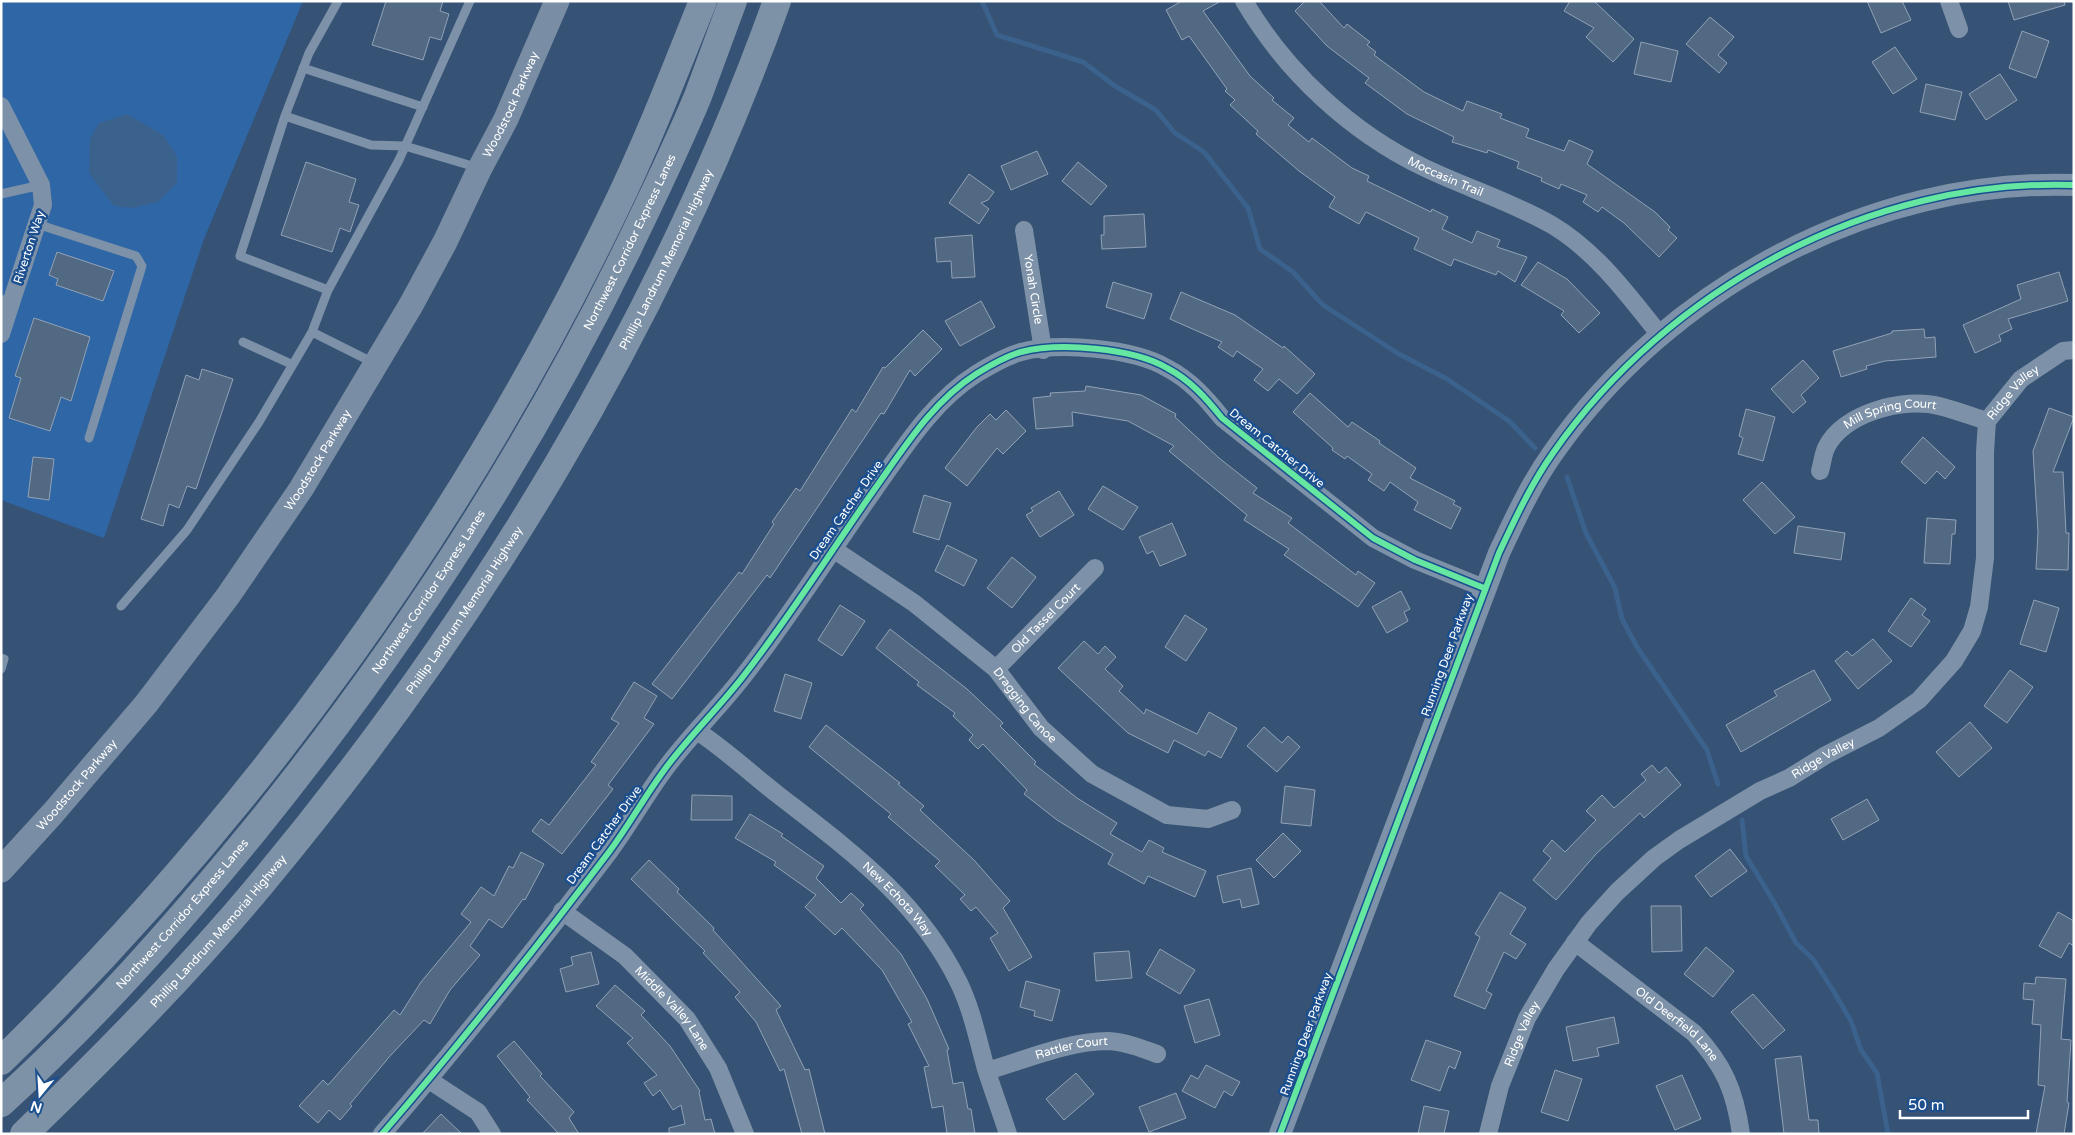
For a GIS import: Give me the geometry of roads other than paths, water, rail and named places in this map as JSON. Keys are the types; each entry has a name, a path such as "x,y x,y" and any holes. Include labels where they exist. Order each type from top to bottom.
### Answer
{"highway":[{"path":"1,1061 65,999 166,888 301,723 404,582 486,451 566,307 616,207 658,115 703,1"},
{"name":"Northwest Corridor Express Lanes","path":"1,1102 36,1071 122,984 203,893 294,782 379,668 442,576 549,398 604,297 697,97 733,1"},
{"name":"Phillip Landrum Memorial Highway","path":"24,1134 110,1051 187,969 262,884 372,744 480,589 555,468 614,362 674,245 720,142 777,1"}],"main road":[{"name":"Woodstock Parkway","path":"1,870 99,761 192,646 300,489 411,304 445,242 480,168 506,119 557,1"}],"street":[{"name":"Moccasin Trail","path":"1244,1 1270,42 1288,63 1348,119 1378,141 1423,167 1525,212 1570,237 1602,265 1660,335"},
{"path":"1948,1 1959,29"},
{"name":"Riverton Way","path":"1,106 41,185 43,205 6,305 1,334"},
{"name":"Running Deer Parkway","path":"1280,1134 1484,588 1515,518 1553,453 1603,392 1660,335 1698,306 1760,265 1833,230 1874,215 1969,192 2028,185 2074,185"},
{"name":"Yonah Circle","path":"1024,230 1043,350"},
{"name":"Dream Catcher Drive","path":"382,1134 429,1080 610,850 666,767 745,675 906,444 936,406 976,374 998,362 1021,352 1067,347 1118,351 1142,357 1166,367 1200,392 1222,418 1373,538 1415,560 1484,588"},
{"name":"Ridge Valley","path":"1488,1134 1500,1086 1527,1018 1556,969 1601,909 1654,858 1739,803 1878,728 1919,700 1935,685 1954,660 1972,631 1979,607 1985,558 1984,452 1987,421 2021,379 2063,352 2074,350"},
{"name":"Mill Spring Court","path":"1820,471 1826,447 1843,428 1864,413 1905,405 1937,405 1987,421"},
{"name":"Dragging Canoe","path":"833,549 914,603 996,669 1041,728 1092,774 1167,814 1208,819 1232,810"},
{"name":"Old Tassel Court","path":"996,669 1095,568"},
{"name":"New Echota Way","path":"697,731 720,746 755,778 864,862 901,898 932,938 969,1005 987,1071 1008,1134"},
{"name":"Middle Valley Lane","path":"562,911 624,956 688,1019 718,1068 745,1134"},
{"name":"Old Deerfield Lane","path":"1575,942 1694,1033 1709,1049 1731,1088 1741,1134"},
{"name":"Rattler Court","path":"987,1071 1070,1047 1108,1041 1133,1045 1156,1054"},
{"path":"429,1080 478,1112 492,1134"}],"lane":[{"path":"328,290 240,256 284,116 309,53 338,1"},
{"path":"121,606 187,530 259,422 291,364 312,332 328,290 405,146 470,1"},
{"path":"303,68 423,107"},
{"path":"284,116 372,145 405,146 480,168"},
{"path":"1,194 41,185"},
{"path":"36,224 136,256 142,266 89,438"},
{"path":"312,332 374,364"},
{"path":"243,342 291,364"},
{"path":"1,658 4,659 1,669"}],"waterway":[{"path":"982,1 997,35 1083,62 1115,86 1156,110 1175,133 1204,152 1248,208 1260,249 1293,272 1323,305 1399,354 1447,379 1509,421 1535,448"},
{"path":"1567,477 1586,533 1615,588 1622,619 1637,647 1707,750 1718,784"},
{"path":"1742,820 1746,856 1796,943 1813,959 1834,992 1851,1021 1861,1050 1877,1073 1888,1134"}]}
